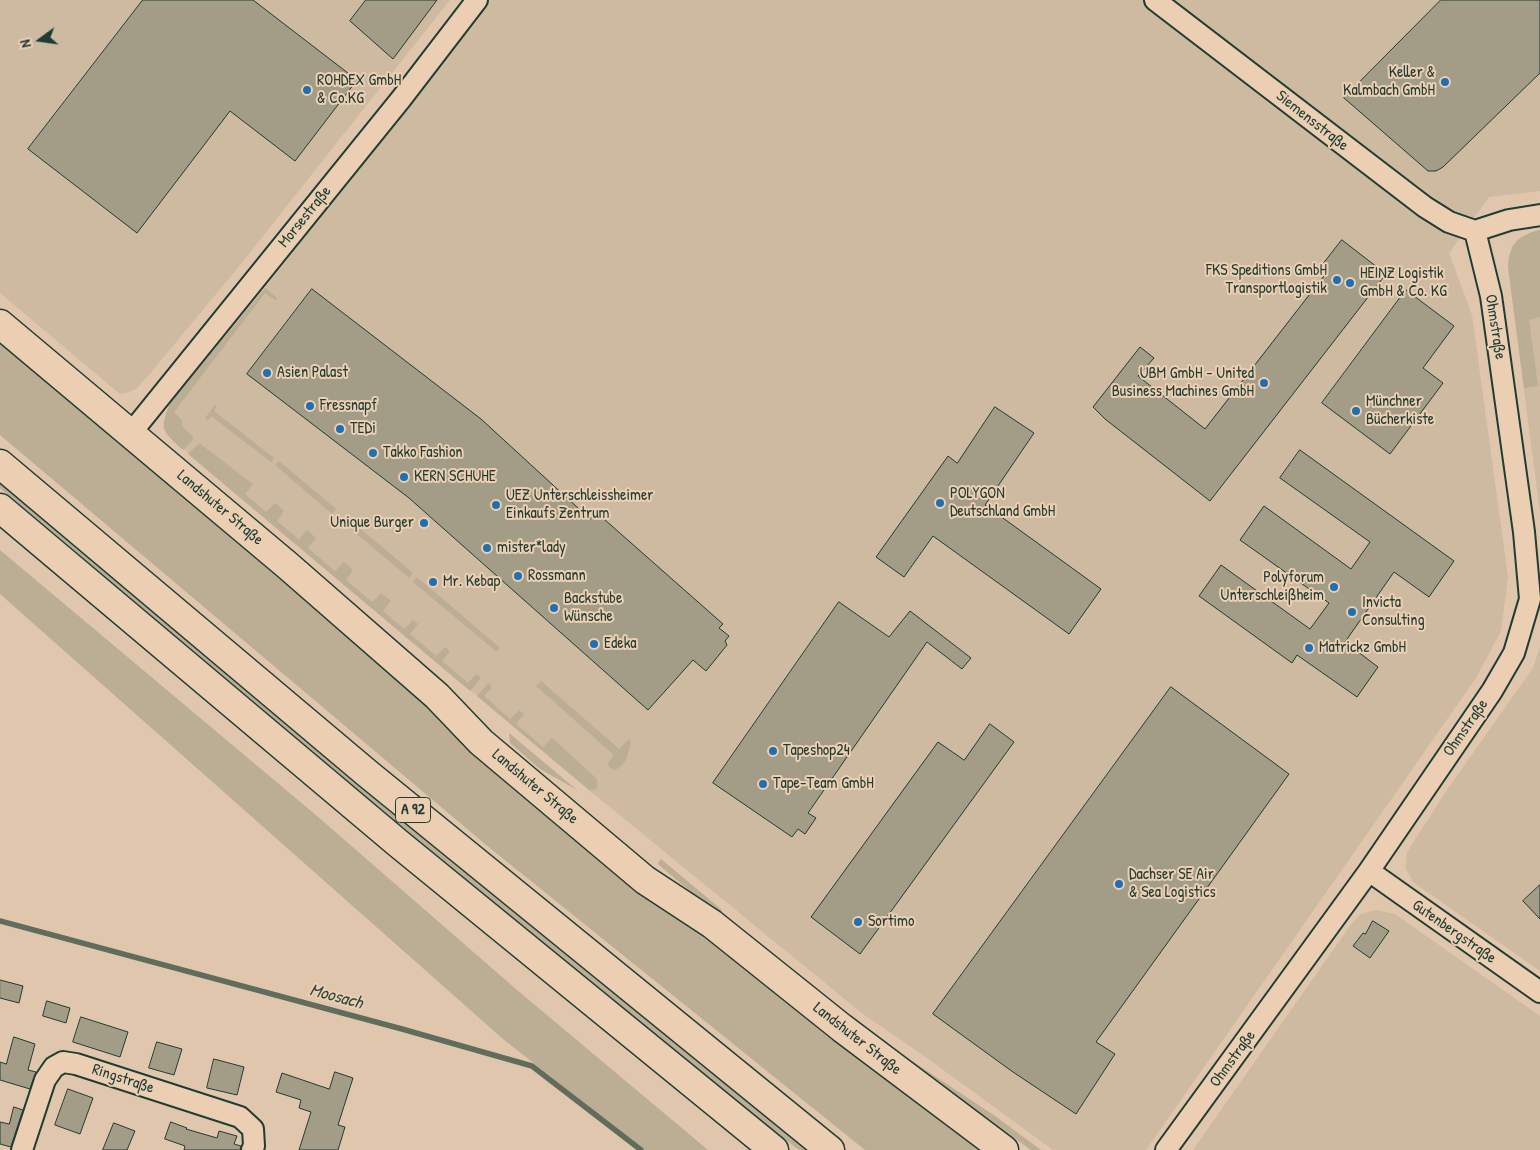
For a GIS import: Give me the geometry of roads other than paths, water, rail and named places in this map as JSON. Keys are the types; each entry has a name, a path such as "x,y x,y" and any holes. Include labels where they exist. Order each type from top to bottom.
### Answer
{"main road":[{"name":"Landshuter Straße","path":"0,324 287,565 437,696 482,742 645,880 712,924 842,1028 1004,1150"},
{"name":"A 92","path":"0,464 368,774 830,1150"},
{"name":"A 92","path":"0,508 399,844 774,1150"}],"street":[{"name":"Morsestraße","path":"131,433 401,99 477,0"},
{"name":"Siemensstraße","path":"1155,0 1425,207 1449,222 1475,231"},
{"path":"1475,231 1509,220 1540,215"},
{"name":"Ohmstraße","path":"1166,1150 1369,871 1496,684 1514,653 1530,599 1524,532 1492,296 1475,231"},
{"name":"Gutenbergstraße","path":"1369,871 1540,992"},
{"name":"Ringstraße","path":"22,1150 45,1080 54,1067 63,1062 76,1064 240,1117 253,1129 254,1146 252,1150"}],"waterway":[{"name":"Moosach","path":"0,921 402,1029 532,1066 641,1150"}],"place":[{"name":"Keller & Kalmbach GmbH","path":"1445,82"},
{"name":"ROHDEX GmbH & Co.KG","path":"307,90"},
{"name":"FKS Speditions GmbH Transportlogistik","path":"1337,280"},
{"name":"HEINZ Logistik GmbH & Co. KG","path":"1350,283"},
{"name":"Asien Palast","path":"267,373"},
{"name":"UBM GmbH - United Business Machines GmbH","path":"1264,383"},
{"name":"Fressnapf","path":"310,406"},
{"name":"Münchner Bücherkiste","path":"1356,411"},
{"name":"TEDi","path":"340,429"},
{"name":"Takko Fashion","path":"373,453"},
{"name":"KERN SCHUHE","path":"404,477"},
{"name":"POLYGON Deutschland GmbH","path":"940,503"},
{"name":"UEZ Unterschleissheimer Einkaufs Zentrum","path":"496,505"},
{"name":"Unique Burger","path":"424,523"},
{"name":"mister*lady","path":"487,548"},
{"name":"Rossmann","path":"518,576"},
{"name":"Mr. Kebap","path":"433,582"},
{"name":"Polyforum Unterschleißheim","path":"1334,587"},
{"name":"Backstube Wünsche","path":"554,608"},
{"name":"Invicta Consulting","path":"1352,612"},
{"name":"Edeka","path":"594,644"},
{"name":"Matrickz GmbH","path":"1309,648"},
{"name":"Tapeshop24","path":"773,751"},
{"name":"Tape-Team GmbH","path":"763,784"},
{"name":"Dachser SE Air & Sea Logistics","path":"1119,884"},
{"name":"Sortimo","path":"858,922"}]}
